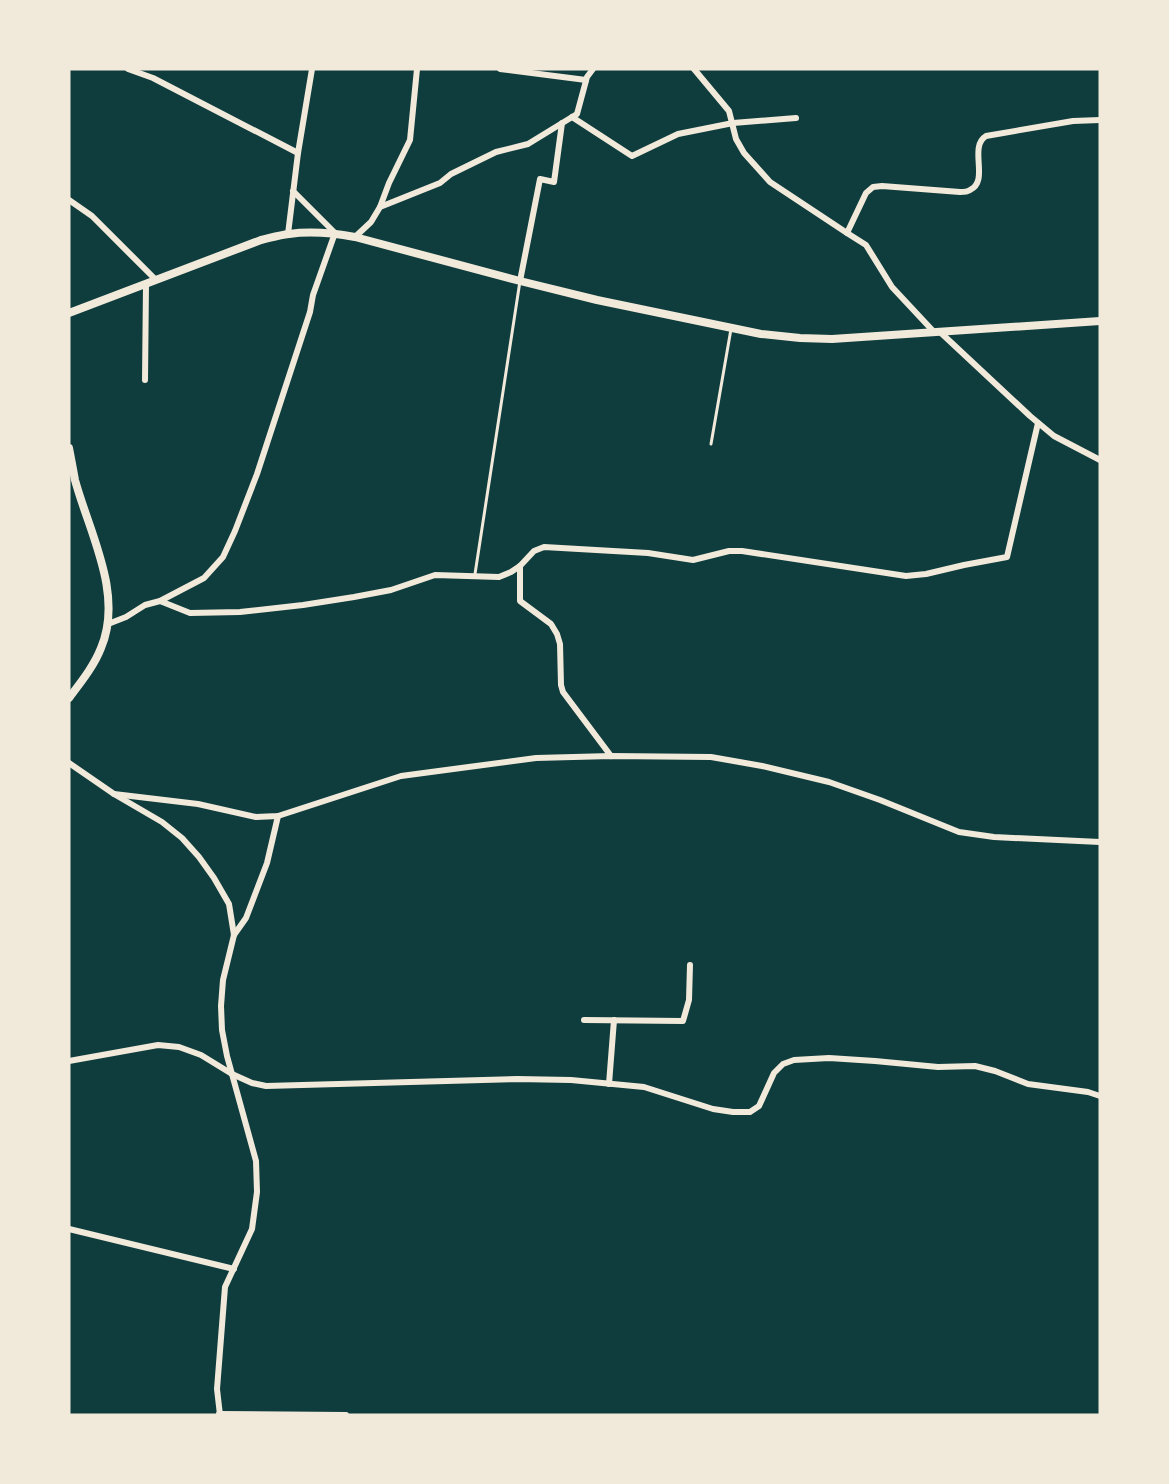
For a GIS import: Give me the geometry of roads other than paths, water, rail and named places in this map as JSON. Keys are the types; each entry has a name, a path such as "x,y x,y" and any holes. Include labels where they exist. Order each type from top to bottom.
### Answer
{"street":[{"path":"128,69 153,78 298,153"},
{"path":"288,234 312,69"},
{"path":"355,237 370,222 380,207 410,140 417,69"},
{"path":"500,69 586,80"},
{"path":"380,207 440,183 451,174 496,152 528,144 577,114 587,76 593,69"},
{"path":"694,69 729,111 736,139 744,153 770,183 866,245 892,287 937,332 1054,436 1100,460"},
{"path":"572,117 632,156 678,134 733,123 796,118"},
{"path":"847,233 866,193 873,187 960,192 971,190 976,186 979,176 979,146 981,139 986,136 1100,120"},
{"path":"520,281 540,179 554,183 562,123"},
{"path":"293,191 335,233"},
{"path":"69,200 92,216 156,280"},
{"path":"108,624 204,578 223,557 257,474 310,312 313,295 335,233"},
{"path":"69,313 261,240 288,234 335,233 597,300 761,334 832,339 1100,321"},
{"path":"145,380 146,284"},
{"path":"160,601 190,613 240,612 391,590 435,575 499,577 511,572 534,551 544,547 648,553 693,560 729,551 742,551 906,576 926,574 1007,557 1038,423"},
{"path":"69,448 75,480 101,559 108,589 108,624 102,648 69,698"},
{"path":"520,566 520,601 551,624 557,634 560,644 563,692 611,756"},
{"path":"114,794 198,804 256,817 278,816 401,777 536,759 611,756 711,757 762,766 829,783 880,800 959,832 994,837 1100,842"},
{"path":"69,763 114,794 162,822 182,838 214,878 229,904 234,935"},
{"path":"278,816 267,863 246,918 234,935 223,980 222,1030 256,1161 257,1192 252,1228 225,1287 217,1389 220,1415 346,1415"},
{"path":"584,1020 683,1022 689,1000 690,965"},
{"path":"609,1084 614,1020"},
{"path":"69,1061 158,1045 179,1047 201,1055 232,1074 252,1083 266,1086 517,1079 571,1080 644,1087 713,1109 750,1112 759,1106 774,1073 783,1064 794,1060 829,1058 938,1067 975,1066 1028,1084 1088,1092 1100,1096"},
{"path":"69,1229 234,1269"}],"lane":[{"path":"475,576 520,281"},
{"path":"711,444 731,328"}]}
